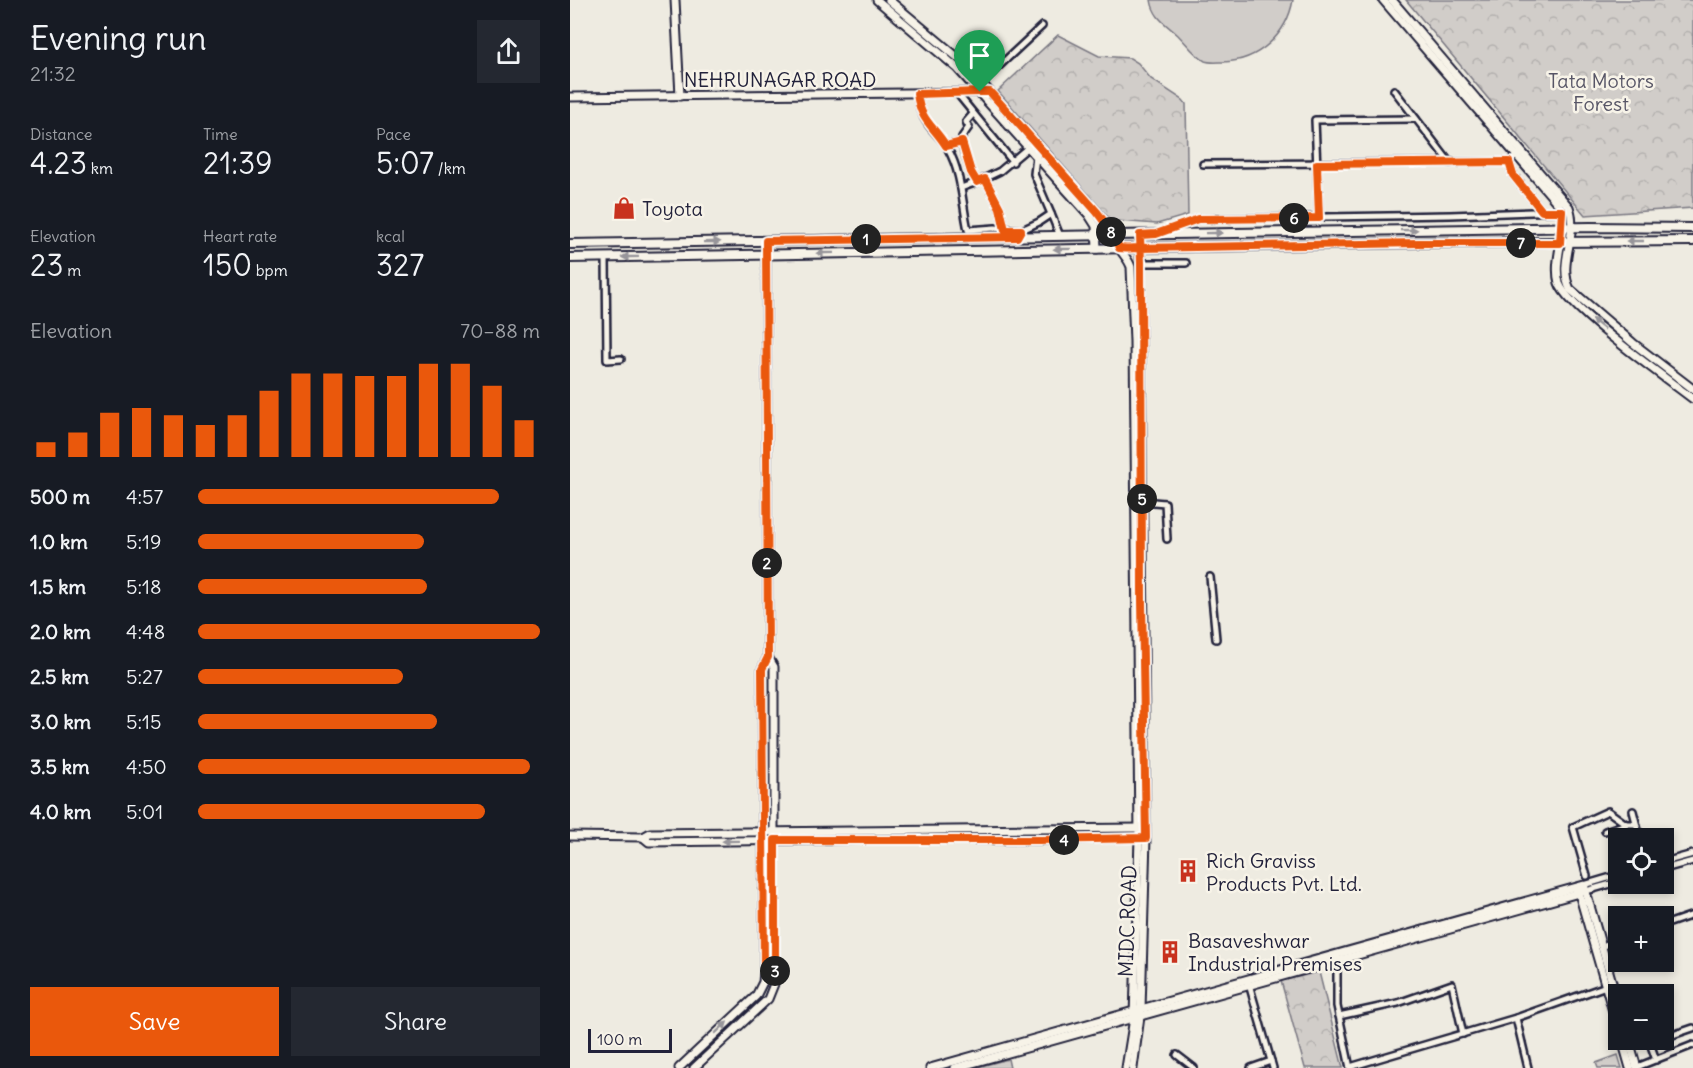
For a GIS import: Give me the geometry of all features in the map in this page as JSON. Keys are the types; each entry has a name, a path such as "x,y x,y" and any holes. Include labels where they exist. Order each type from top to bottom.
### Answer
{"main road":[{"path":"570,244 766,241 1019,233 1097,236 1572,227 1693,228"},
{"path":"570,258 1408,243 1693,241"}],"street":[{"path":"675,0 680,96"},
{"path":"877,0 949,59 1097,212 1129,261 1132,275 1139,550"},
{"path":"889,0 954,54 990,92 1031,145 1036,156 1089,215 1096,226 1097,249"},
{"path":"1383,0 1438,59"},
{"path":"1392,0 1438,59 1570,211 1572,227 1566,276 1570,289 1633,343 1693,389"},
{"path":"981,83 1041,26"},
{"path":"1394,90 1450,163"},
{"name":"NEHRUNAGAR ROAD","path":"570,97 990,92"},
{"path":"957,93 1013,162"},
{"path":"917,94 919,107 928,124 946,146 961,188 968,230 995,228 1019,233 1050,214"},
{"path":"974,114 966,122 969,127 962,137 962,142 971,172 977,182"},
{"path":"1319,218 1315,120 1416,119"},
{"path":"946,146 962,142"},
{"path":"961,188 1000,171 1031,145"},
{"path":"1203,164 1509,162 1519,154"},
{"path":"1519,154 1562,211 1558,278 1565,295 1693,399"},
{"path":"1036,156 1034,174 1060,236"},
{"path":"1509,162 1513,175 1542,211"},
{"path":"985,179 1000,208 1005,230"},
{"path":"1156,234 1198,219 1570,211"},
{"path":"1450,215 1450,230"},
{"path":"1139,550 1142,501 1140,235"},
{"path":"679,1068 756,996 763,981 762,669 768,657 766,241"},
{"path":"606,257 607,360 621,359"},
{"path":"1141,263 1186,263"},
{"path":"1142,501 1165,503 1167,539"},
{"name":"MIDC ROAD","path":"1133,1068 1143,837 1139,550"},
{"path":"1210,577 1216,639"},
{"path":"694,1068 768,999 774,984 774,667 768,657"},
{"path":"1587,876 1572,827 1608,811 1626,824"},
{"path":"1633,811 1637,828"},
{"path":"1605,831 1626,824 1636,824"},
{"path":"570,836 644,837 650,833 774,831 1142,828"},
{"path":"644,837 649,842 1040,840 1143,837"},
{"path":"1674,859 1693,854"},
{"path":"1674,866 1693,861"},
{"path":"1581,889 1608,879"},
{"path":"955,1068 1248,982 1581,889 1608,884"},
{"path":"1581,889 1602,946 1609,984"},
{"path":"1581,889 1609,984"},
{"path":"1674,922 1693,915"},
{"path":"1602,946 1608,944"},
{"path":"1337,957 1337,1006 1350,1067 1516,1018 1608,985"},
{"path":"764,971 775,971"},
{"path":"1248,982 1273,1068"},
{"path":"1339,1016 1398,1003 1452,984 1463,1034"},
{"path":"930,1068 1137,1014"},
{"name":"MIDC ROAD","path":"1126,1068 1137,1014"},
{"path":"1516,1018 1528,1068"},
{"path":"1674,1035 1693,1028"},
{"path":"1635,1068 1693,1045"},
{"path":"1627,1050 1635,1068"},
{"path":"1631,1050 1635,1068"},
{"path":"1652,1050 1656,1060"},
{"path":"1177,1056 1194,1068"},
{"path":"1251,1068 1271,1061"}],"green space":[{"path":"1151,0 1293,0 1285,24 1278,34 1259,51 1236,60 1214,62 1205,61 1198,56 1161,20"},
{"name":"Tata Motors Forest","path":"1406,0 1693,0 1693,208 1585,215"},
{"path":"1058,35 1099,56 1130,58 1138,63 1151,79 1186,104 1188,215 1157,224 1117,221 1108,217 998,91"},
{"path":"1319,972 1343,1068 1305,1068 1281,981"},
{"path":"1618,1055 1622,1068 1598,1068 1596,1063"},
{"path":"1008,1059 1010,1068 974,1068"}],"place":[{"name":"Toyota","path":"624,208"},
{"name":"Rich Graviss Products Pvt. Ltd.","path":"1188,871"},
{"name":"Basaveshwar Industrial Premises","path":"1170,952"}],"route":[{"path":"980,92 917,94 919,107 928,124 946,146 962,142 971,172 977,182 985,179 1000,208 1005,230 1021,230 1017,237 766,241 768,657 762,669 764,971 775,971 776,962 775,840 1146,838 1142,601 1143,410 1141,263 1140,248 1140,235 1156,234 1198,219 1319,218 1317,164 1509,162 1513,175 1542,211 1562,211 1560,243 1419,243 1140,248 1119,248 1114,235 1097,212 990,92 980,92"}]}
